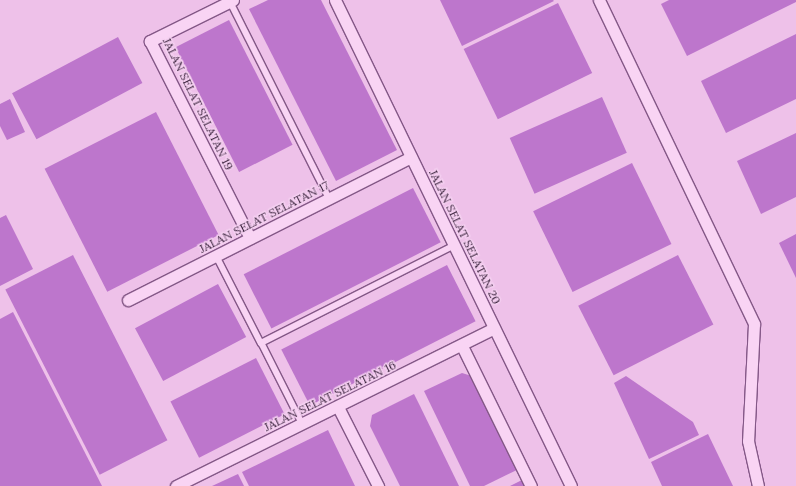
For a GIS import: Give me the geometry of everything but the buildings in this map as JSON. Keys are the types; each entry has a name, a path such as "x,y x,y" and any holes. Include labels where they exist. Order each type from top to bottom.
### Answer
{"street":[{"name":"JALAN SELAT SELATAN 20","path":"335,0 411,157 456,244 494,328 571,486"},
{"path":"599,0 754,324 748,441 758,486"},
{"name":"JALAN SELAT SELATAN 19","path":"231,1 150,41 250,238"},
{"name":"JALAN SELAT SELATAN 17","path":"128,300 411,157"},
{"name":"JALAN SELAT SELATAN 16","path":"176,486 462,346 494,328"},
{"path":"462,346 531,486"},
{"path":"338,407 378,486"}],"lane":[{"path":"231,1 329,198"},
{"path":"261,343 456,244"},
{"path":"216,255 302,425"}]}
